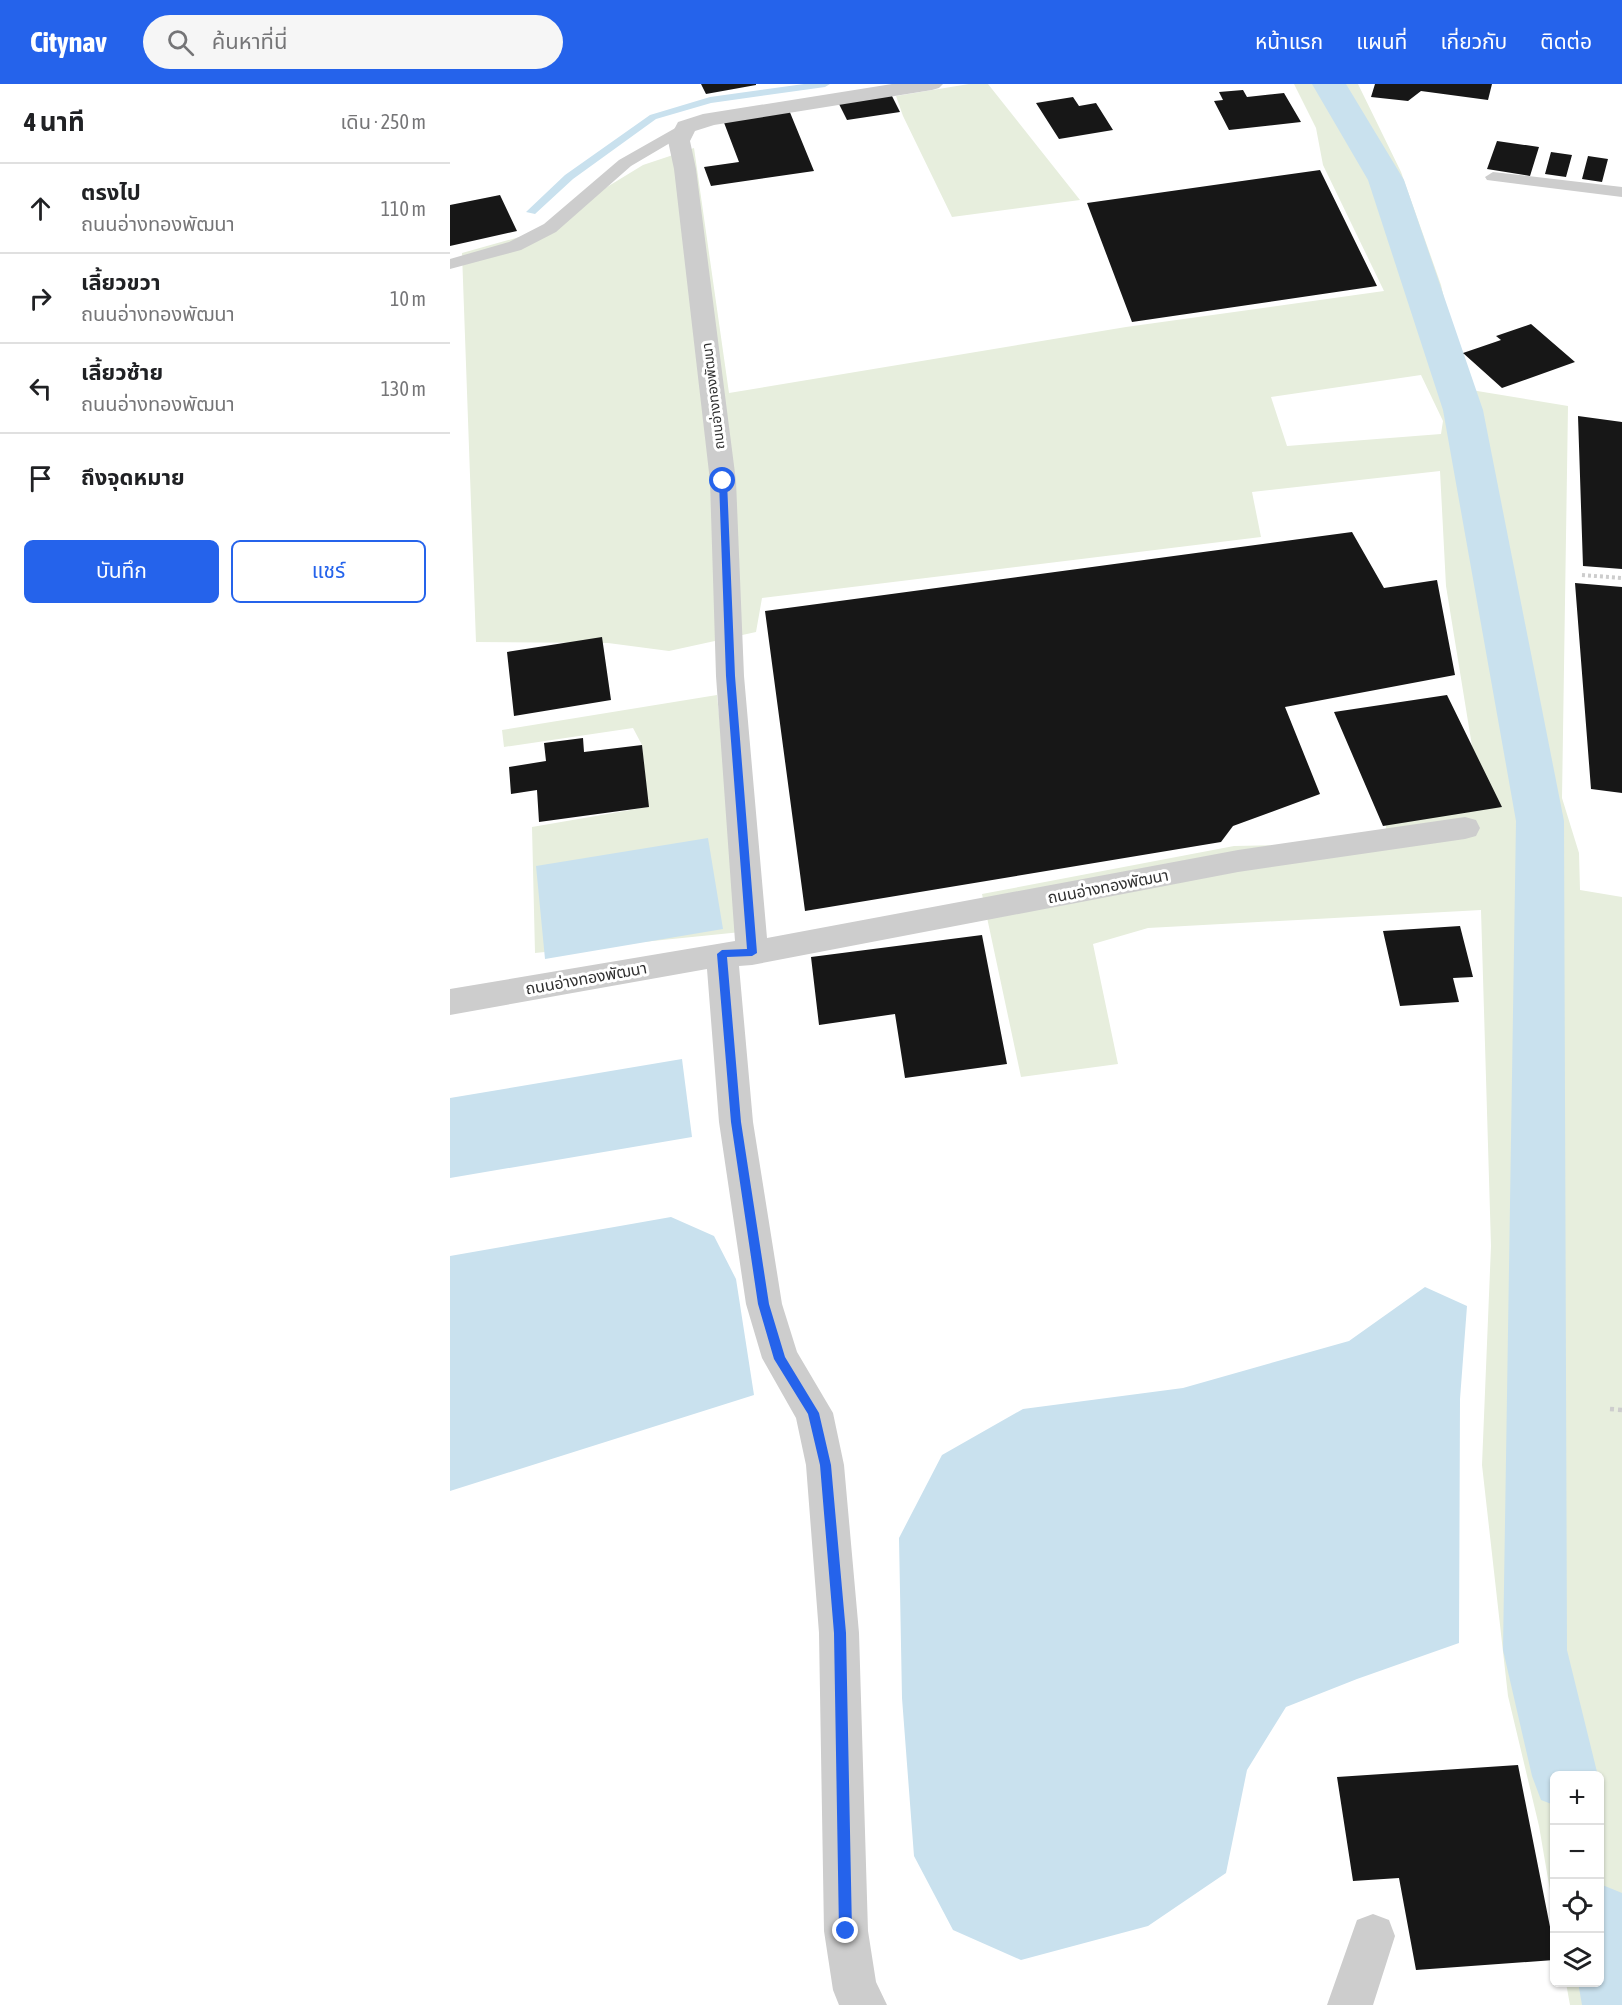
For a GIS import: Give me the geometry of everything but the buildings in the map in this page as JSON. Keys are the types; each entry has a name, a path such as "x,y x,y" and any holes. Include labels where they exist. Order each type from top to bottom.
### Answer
{"street":[{"path":"686,127 711,119 765,109 932,84"},
{"name":"ถนนอ่างทองพัฒนา","path":"686,127 680,141 723,481 737,953 736,1122 764,1304 780,1359 814,1413 825,1465 840,1633 846,1931 855,1990 865,2005"},
{"name":"ถนนอ่างทองพัฒนา","path":"450,1002 737,953 1238,861 1465,828"},
{"path":"1348,2005 1353,2000 1373,1936"}],"lane":[{"path":"450,264 515,246 550,228 625,163 686,127"},
{"path":"1493,177 1622,192"}],"path":[{"path":"1582,575 1622,578"},
{"path":"1610,1409 1622,1410"}],"green space":[{"path":"969,84 988,84 1080,200 952,217 903,116 896,96"},
{"path":"1294,84 1358,84 1401,172 1441,285 1465,389 1568,406 1562,798 1579,853 1580,890 1622,897 1622,2005 1570,2005 1567,1987 1604,1987 1604,1771 1550,1771 1550,1891 1539,1826 1508,1696 1482,1465 1491,1246 1481,910 1148,928 1093,944 1118,1064 1021,1077 982,894 1234,846 1384,843 1387,818 1479,789 1446,586 1440,471 1252,492 1261,537 762,598 756,632 669,651 608,643 476,642 462,253 530,234 643,165 694,148 729,393 1126,327 1384,291 1323,165 1316,128","holes":["1421,375 1443,421 1441,434 1287,446 1271,397"]},
{"path":"717,695 741,932 535,953 532,827 648,807 642,745 633,728 504,747 502,730"}],"water":[{"path":"708,838 723,929 545,959 536,866"},
{"path":"682,1059 692,1137 450,1178 450,1098"},
{"path":"671,1217 714,1236 736,1279 754,1395 450,1491 450,1256"},
{"path":"1425,1287 1467,1306 1460,1399 1459,1643 1286,1707 1247,1770 1226,1873 1148,1926 1021,1960 953,1930 914,1856 902,1698 899,1538 942,1455 1023,1409 1183,1388 1349,1341"}],"waterway":[{"path":"531,212 569,177 653,117 710,100 825,84"},
{"path":"1329,84 1386,180 1463,410 1540,821 1535,1650 1564,1771"},
{"path":"1603,1933 1618,2005"}],"route":[{"path":"723,481 730,676 752,953 722,954 736,1122 764,1304 780,1359 814,1413 825,1465 840,1633 846,1931"}]}
